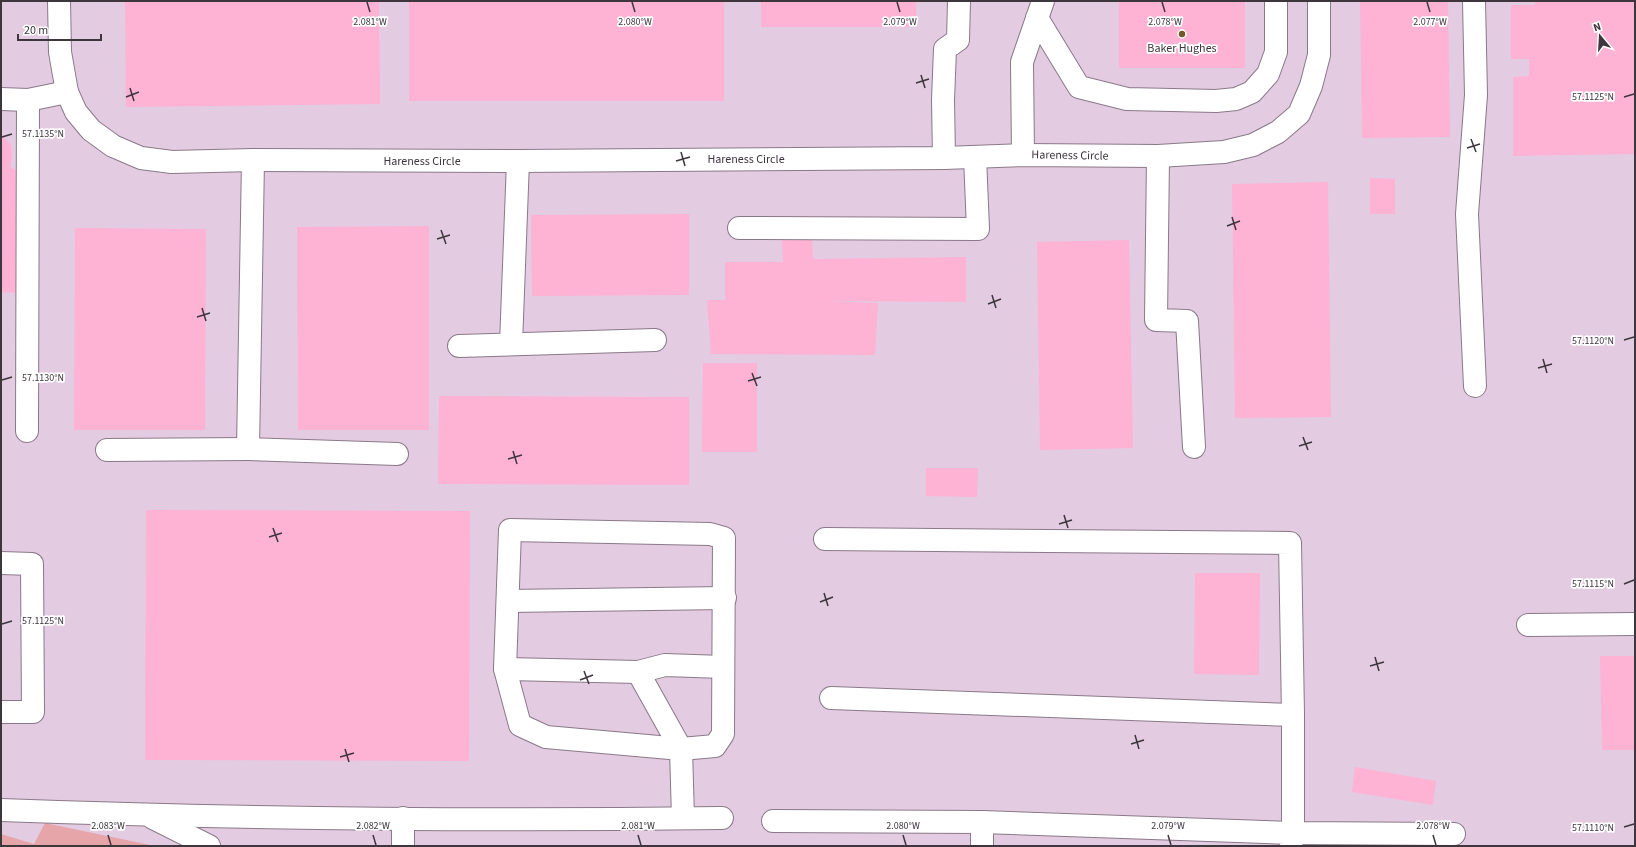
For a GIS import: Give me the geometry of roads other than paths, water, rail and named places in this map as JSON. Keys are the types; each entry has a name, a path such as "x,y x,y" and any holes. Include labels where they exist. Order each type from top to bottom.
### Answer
{"street":[{"name":"Hareness Circle","path":"59,1 60,52 67,92 76,112 91,130 113,146 141,158 172,162 252,160 518,161 944,158 1023,155 1158,156 1224,152 1253,145 1278,132 1299,114 1311,86 1319,55 1319,1"},
{"path":"944,158 943,100 945,49 958,40 958,1"},
{"path":"1040,9 1079,87 1127,99 1216,101 1236,99 1252,92 1268,74 1276,52 1276,1"},
{"path":"1474,1 1476,95 1467,214 1475,386"},
{"path":"1023,155 1022,62 1040,9"},
{"path":"1,99 28,100 67,92"},
{"path":"27,431 28,100"},
{"path":"1158,156 1156,320 1187,321 1194,447"},
{"path":"739,228 978,229 975,157"},
{"path":"248,449 252,160"},
{"path":"511,344 518,161"},
{"path":"459,346 655,340"},
{"path":"107,450 248,449 397,454"},
{"path":"510,530 710,534 724,538 725,598 723,734 715,746 681,749 546,737 520,725 505,669 508,601 510,530"},
{"path":"825,539 1290,543 1293,715 1292,840"},
{"path":"1,563 32,564 33,712 1,712"},
{"path":"508,601 725,598"},
{"path":"1528,625 1635,624"},
{"path":"505,669 638,672 664,665 723,667"},
{"path":"638,672 681,749 683,818"},
{"path":"831,698 1293,715"},
{"path":"1,810 148,815 403,818 722,818"},
{"path":"148,815 209,846"},
{"path":"403,818 403,846"},
{"path":"773,821 982,822 1292,840 1454,834"},
{"path":"982,822 982,846"}],"place":[{"name":"Baker Hughes","path":"1182,34"}]}
